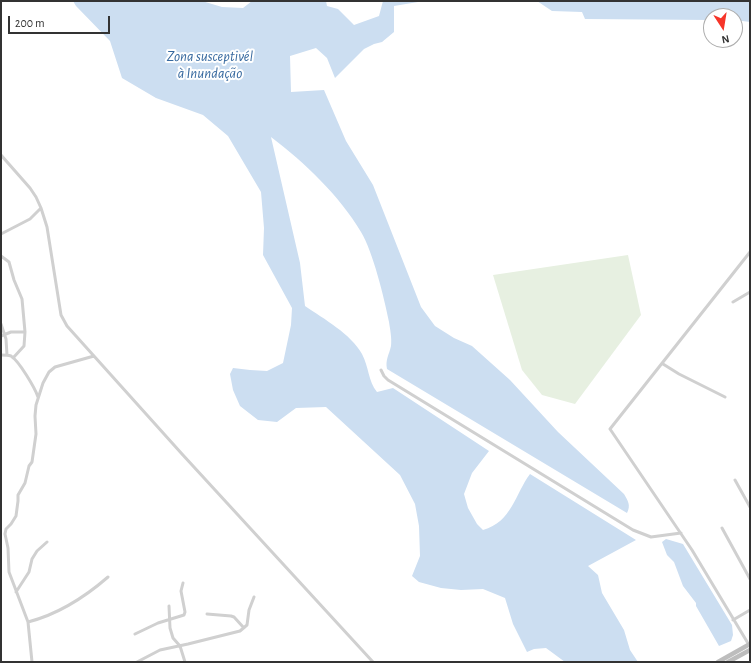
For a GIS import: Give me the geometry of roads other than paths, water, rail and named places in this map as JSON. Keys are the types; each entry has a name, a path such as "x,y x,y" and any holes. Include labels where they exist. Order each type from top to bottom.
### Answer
{"main road":[{"path":"718,662 750,646"},
{"path":"728,662 750,646"}],"street":[{"path":"1,155 30,188 41,208 47,227 61,314 67,326 373,662"},
{"path":"1,234 30,220 41,208"},
{"path":"750,252 663,364 610,429 681,533 750,646"},
{"path":"1,256 9,262 14,280 22,299 25,332 24,346 13,358"},
{"path":"733,302 750,292"},
{"path":"1,324 7,355"},
{"path":"3,335 25,332"},
{"path":"1,355 7,355 13,358 34,386 38,397"},
{"path":"1,528 6,528 11,524 16,516 18,510 18,495 25,484 29,466 32,462 36,434 35,416 38,397 43,383 49,372 55,367 94,356"},
{"path":"663,364 679,374 725,397"},
{"path":"381,370 388,380 633,530 651,537 681,533"},
{"path":"735,480 750,507"},
{"path":"6,528 5,534 8,548 9,572 28,622 32,662"},
{"path":"722,528 750,579"},
{"path":"16,592 29,572 32,559 37,551 47,542"},
{"path":"28,622 38,619 80,599 91,592 108,577"},
{"path":"135,634 171,618 182,616 185,612 181,591 183,583"},
{"path":"136,662 157,651 240,631 247,625 249,610 254,597"},
{"path":"170,606 170,628 173,638 180,646 184,662"},
{"path":"734,620 750,610"},
{"path":"207,614 234,617 244,628"}],"water":[{"name":"Zona susceptivél à Inundação","path":"73,1 202,1 222,7 243,8 252,1 326,1 327,6 338,9 354,25 379,16 383,1 424,1 394,6 394,32 382,42 364,49 335,78 327,58 316,48 290,56 291,92 324,90 346,141 373,185 421,307 435,326 454,338 472,346 510,380 558,432 624,494 629,505 627,513 387,369 387,360 391,346 389,322 378,275 370,251 361,232 342,205 320,180 271,137 300,263 305,306 344,333 357,347 362,354 372,383 377,392 393,388 489,451 472,473 464,494 468,508 477,524 483,530 493,526 507,514 530,474 636,540 588,566 598,575 602,593 624,630 630,650 638,662 565,662 546,648 534,649 527,652 513,624 505,598 483,589 461,590 441,588 419,582 412,576 420,556 419,526 415,504 400,475 326,407 296,408 277,422 258,420 240,406 233,390 230,374 233,368 267,371 283,363 291,325 292,308 263,255 264,228 261,192 228,136 203,115 156,98 122,78 110,41"},
{"path":"537,1 750,1 750,22 743,21 743,8 703,8 703,20 585,19 582,12 552,11"},
{"path":"666,539 683,544 732,625 733,635 731,641 719,646 696,606 696,603 683,586 674,562 667,555 662,542"}]}
